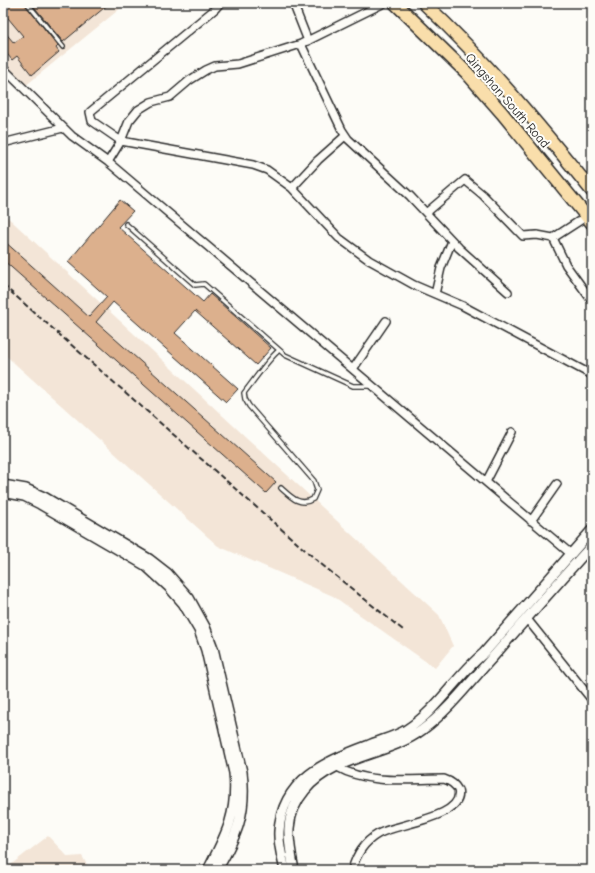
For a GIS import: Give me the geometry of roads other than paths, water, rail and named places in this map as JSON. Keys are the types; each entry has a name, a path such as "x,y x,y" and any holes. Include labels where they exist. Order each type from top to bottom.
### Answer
{"main road":[{"name":"Qingshan South Road","path":"395,3 472,78 589,220"},
{"name":"Qingshan South Road","path":"424,3 463,40 500,80 592,191"}],"street":[{"path":"220,3 215,9 90,112 92,121 121,141 253,165 267,170 292,188 339,238 350,246 396,275 434,294 463,306 592,375"},
{"path":"293,3 308,40"},
{"path":"108,162 121,141 128,121 138,110 151,102 170,97 190,80 206,70 215,66 238,64 301,44 384,3"},
{"path":"301,44 345,136 426,213 452,241 508,292"},
{"path":"3,68 72,136 108,162 571,554"},
{"path":"3,143 63,128"},
{"path":"292,188 318,160 345,136"},
{"path":"426,213 464,180 483,195 522,235 553,238 589,220"},
{"path":"553,238 566,264 592,301"},
{"path":"434,294 441,268 452,241"},
{"path":"353,369 386,321"},
{"path":"486,482 512,432"},
{"path":"531,521 557,484"},
{"path":"3,485 26,489 44,497 149,559 182,590 200,616 213,648 242,772 244,788 244,806 238,831 217,870"},
{"path":"3,492 24,496 40,504 145,565 173,590 194,620 206,650 234,773 236,788 234,809 229,828 208,870"},
{"path":"285,870 280,847 280,823 288,800 301,782 317,767 354,750 399,734 422,718 440,702 470,665 484,653 592,530"},
{"path":"294,870 288,832 293,811 300,797 310,785 322,775 337,767 402,742 423,729 465,688 592,545"},
{"path":"527,618 592,700"},
{"path":"337,767 350,774 367,778 444,779 453,783 458,792 456,803 447,811 382,831 372,837 360,851 352,870"}],"lane":[{"path":"27,3 63,47"},
{"path":"126,224 195,285 204,284 291,359 353,386 374,386"},
{"path":"279,350 264,364 261,373 244,393 245,399 249,406 314,481 318,490 313,499 304,502 295,500 281,488"}],"railway":[{"path":"3,285 321,564 403,630"}]}
